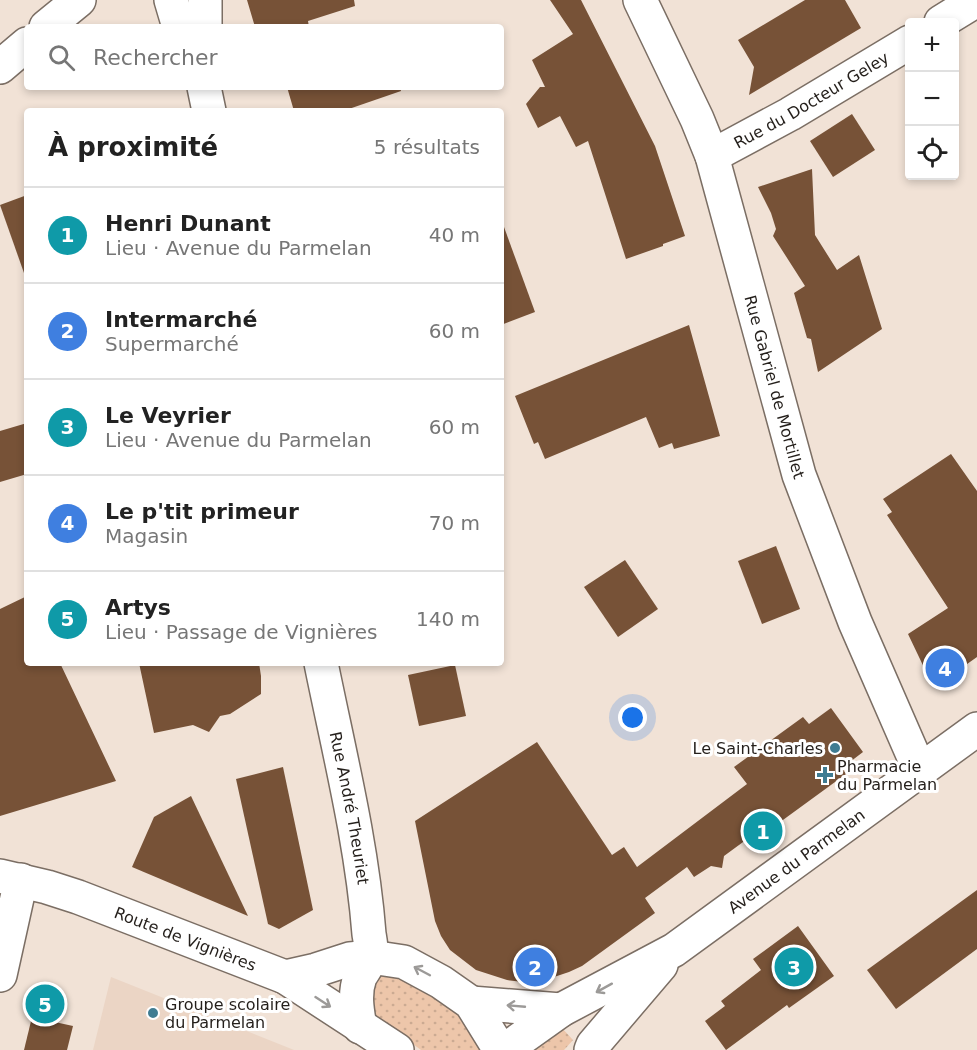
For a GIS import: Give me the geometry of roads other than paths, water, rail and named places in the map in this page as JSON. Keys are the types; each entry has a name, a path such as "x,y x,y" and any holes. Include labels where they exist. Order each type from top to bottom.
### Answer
{"street":[{"path":"50,24 79,0"},
{"path":"171,0 177,24"},
{"path":"205,0 205,24"},
{"name":"Rue Gabriel de Mortillet","path":"640,0 712,156 799,475 858,630 920,771"},
{"path":"948,18 977,0"},
{"name":"Rue du Docteur Geley","path":"712,156 790,114 905,44"},
{"path":"0,67 24,47"},
{"path":"205,90 208,108"},
{"name":"Rue André Theuriet","path":"322,666 363,883 371,957"},
{"name":"Avenue du Parmelan","path":"674,950 977,729"},
{"path":"0,975 11,878"},
{"name":"Route de Vignières","path":"11,878 78,897 285,977 397,1050"},
{"path":"505,1050 561,1010 674,950"},
{"path":"590,1048 674,950"},
{"path":"360,1027 356,1007 358,982 371,957"},
{"path":"285,977 350,959 371,957 405,962 441,982 471,1003 500,1050"},
{"path":"471,1003 561,1010"}],"place":[{"name":"Le p'tit primeur","path":"945,668"},
{"name":"Le Saint-Charles","path":"835,748"},
{"name":"Pharmacie du Parmelan","path":"825,775"},
{"name":"Henri Dunant","path":"763,831"},
{"name":"Intermarché","path":"535,967"},
{"name":"Le Veyrier","path":"794,967"},
{"name":"Artys","path":"45,1004"},
{"name":"Groupe scolaire du Parmelan","path":"153,1013"}]}
